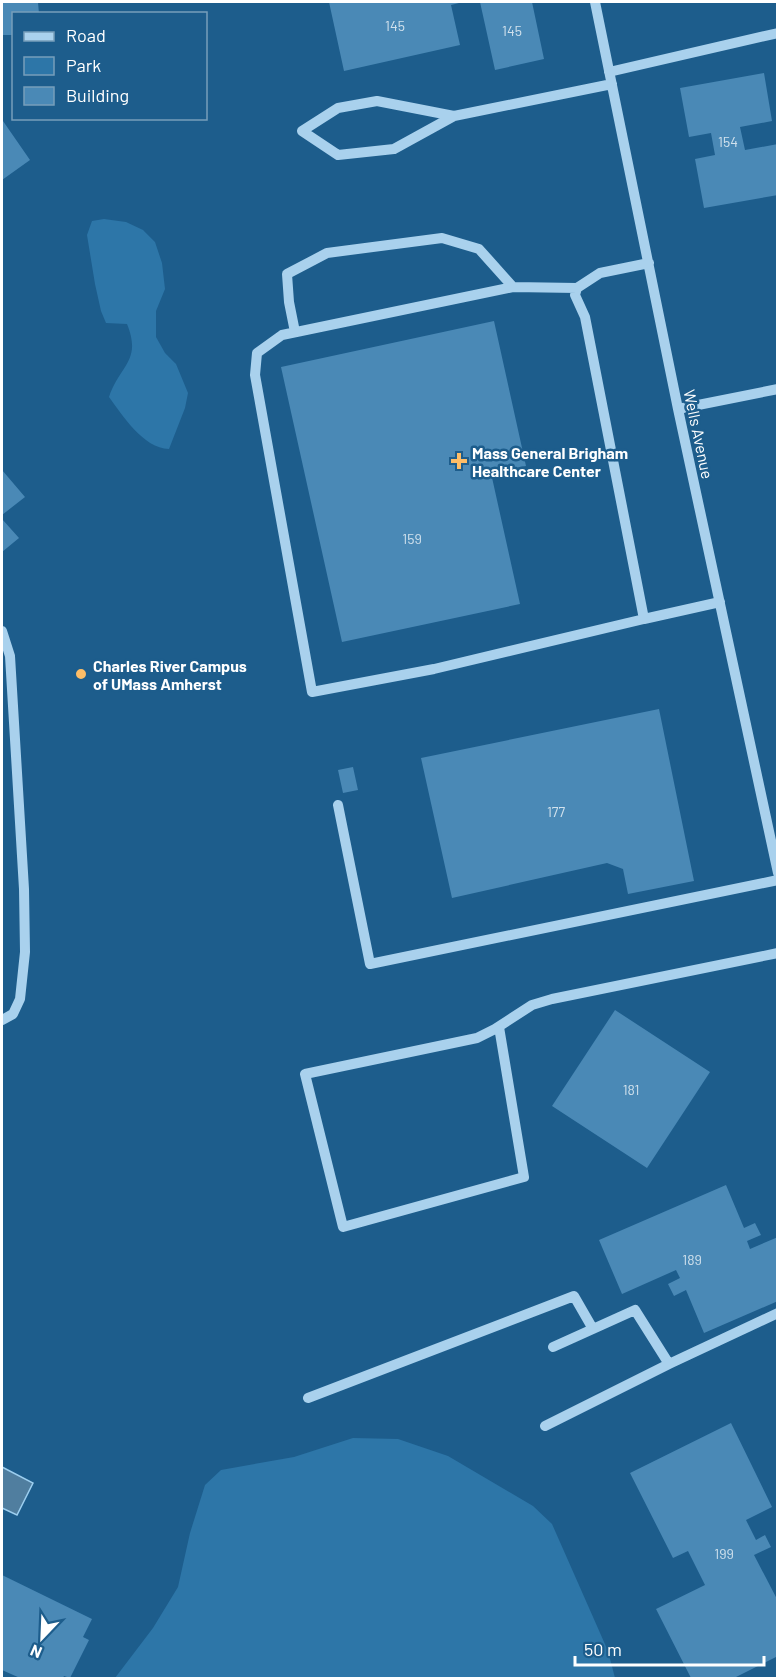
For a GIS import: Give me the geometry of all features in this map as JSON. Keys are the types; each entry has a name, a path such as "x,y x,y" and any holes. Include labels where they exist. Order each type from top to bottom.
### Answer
{"street":[{"name":"Wells Avenue","path":"595,2 678,409 775,850 777,873"},
{"path":"609,72 777,33"},
{"path":"454,117 377,102 338,108 302,131 338,155 394,149 454,117 612,84"},
{"path":"295,332 289,302 287,274 327,253 442,238 478,249 513,287"},
{"path":"649,262 600,273 577,288 513,287 282,335 257,353 255,375 312,692 434,669 720,602"},
{"path":"577,288 575,296 585,317 644,619"},
{"path":"678,409 777,389"},
{"path":"2,631 10,656 24,889 25,952 20,999 13,1014 2,1020"},
{"path":"338,805 370,964 777,880"},
{"path":"499,1027 524,1177 343,1227 306,1074 477,1038 499,1027 532,1005 552,999 777,953"},
{"path":"308,1398 574,1296 593,1329"},
{"path":"553,1347 635,1310 669,1364"},
{"path":"545,1426 777,1313"}],"green space":[{"path":"104,219 126,222 143,230 155,242 162,263 165,289 156,311 156,337 165,353 176,364 188,393 185,408 169,449 151,443 142,437 127,422 109,397 128,362 132,347 127,324 106,323 95,284 87,235 92,221"},
{"path":"353,1438 398,1439 448,1456 533,1506 552,1524 608,1651 615,1678 115,1678 153,1628 178,1587 190,1533 205,1485 221,1470 294,1457"}],"shaded area":[{"path":"2,1467 33,1483 17,1515 2,1508"}],"building":[{"path":"2,2 38,2 39,12 12,12 12,35 2,35"},
{"path":"329,2 463,2 451,5 460,45 344,71"},
{"path":"480,2 532,2 544,59 495,70"},
{"path":"764,73 772,121 740,127 745,150 778,144 778,195 704,208 695,159 715,155 711,133 689,137 680,88"},
{"path":"2,122 30,160 2,180"},
{"path":"494,321 526,466 491,473 520,604 342,642 281,367"},
{"path":"2,470 25,497 2,515"},
{"path":"2,519 19,538 2,552"},
{"path":"659,709 694,881 628,894 623,869 607,863 452,898 421,758"},
{"path":"353,767 358,790 343,793 338,770"},
{"path":"615,1010 710,1072 647,1168 552,1106"},
{"path":"726,1185 744,1228 755,1223 761,1235 747,1241 750,1249 778,1237 778,1301 704,1333 686,1290 674,1296 668,1284 680,1278 676,1270 622,1294 599,1240"},
{"path":"731,1423 772,1507 746,1520 756,1540 765,1535 771,1547 754,1555 778,1601 778,1656 734,1678 691,1678 656,1609 705,1585 688,1551 673,1558 630,1473"},
{"path":"2,1575 92,1619 83,1637 89,1640 70,1678 64,1676 63,1678 20,1678 2,1670"}],"place":[{"name":"Mass General Brigham Healthcare Center","path":"459,461"},
{"name":"Charles River Campus of UMass Amherst","path":"81,674"}]}
